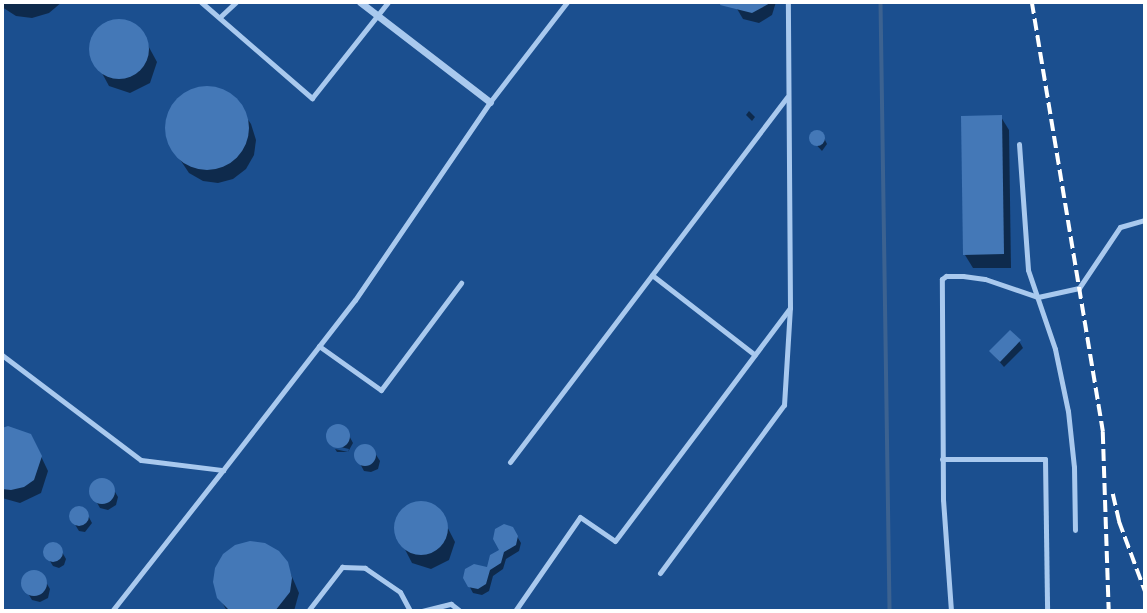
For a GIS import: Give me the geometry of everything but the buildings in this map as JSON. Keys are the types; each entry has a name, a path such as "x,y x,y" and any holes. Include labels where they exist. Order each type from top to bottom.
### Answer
{"street":[{"path":"360,2 490,102"}],"lane":[{"path":"201,2 221,16 312,98 388,2"},
{"path":"221,16 236,2"},
{"path":"112,611 355,300 490,102 566,2"},
{"path":"660,573 784,405 790,308 788,2"},
{"path":"510,462 788,95"},
{"path":"1019,144 1028,270 1055,349 1068,411 1073,467 1074,530"},
{"path":"951,611 942,459 942,279 946,276 974,277 1038,296 1079,288 1120,227 1145,220"},
{"path":"652,275 755,355"},
{"path":"319,346 381,390 461,283"},
{"path":"515,611 580,517 615,541 790,308"},
{"path":"2,355 141,460 223,470"},
{"path":"942,459 1045,459 1047,611"},
{"path":"308,611 342,568 365,568 400,592 410,611"},
{"path":"422,611 451,604 460,611"}],"waterway":[{"path":"881,2 890,611"}],"railway":[{"path":"1032,2 1103,432 1109,611"},
{"path":"1113,494 1119,521 1145,591"}]}
